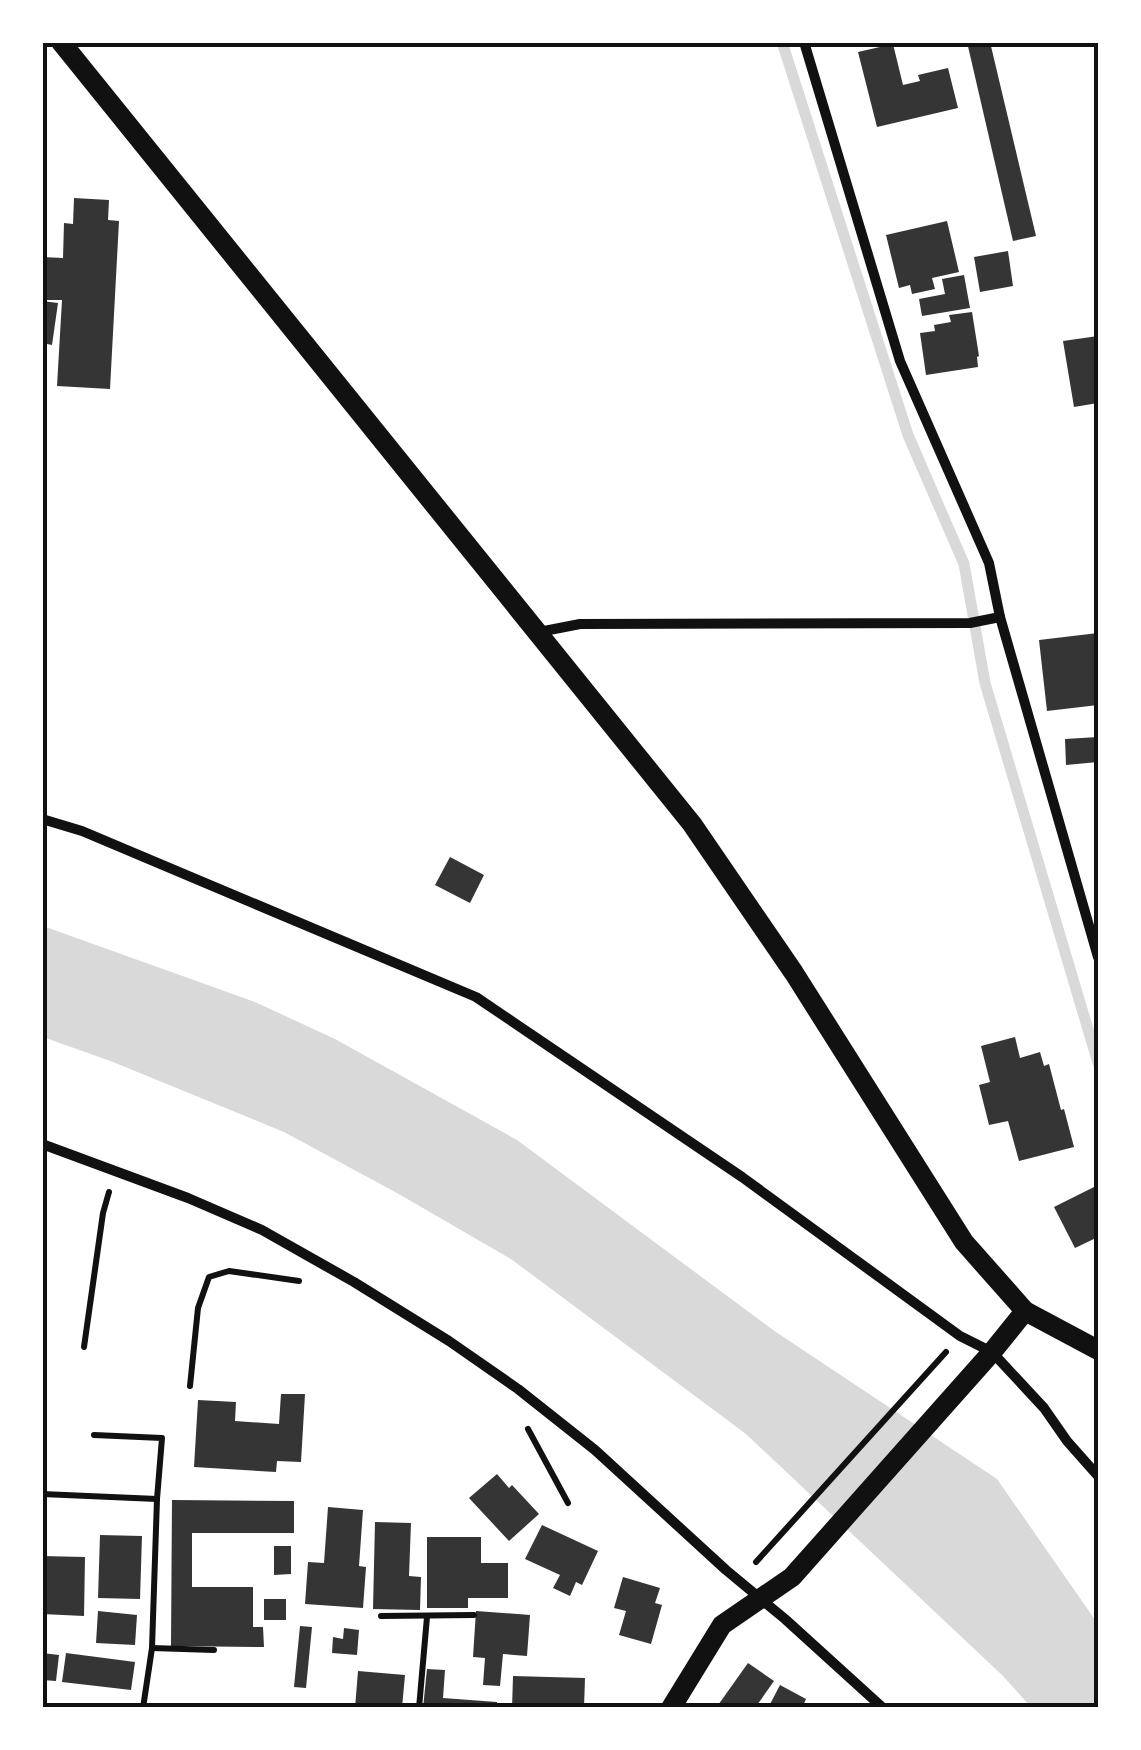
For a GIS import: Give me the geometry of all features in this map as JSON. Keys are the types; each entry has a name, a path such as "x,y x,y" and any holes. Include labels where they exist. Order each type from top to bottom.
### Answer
{"main road":[{"path":"61,42 692,824 794,973 964,1242 1025,1311 1098,1350"},
{"path":"670,1708 722,1625 792,1577 1025,1311"}],"street":[{"path":"804,42 900,361 990,563 1000,617 1098,957"},
{"path":"539,632 580,624 970,623 1000,617"},
{"path":"42,819 82,831 476,997 742,1177 960,1336 992,1352 1044,1408 1098,1476"},
{"path":"42,1144 262,1230 449,1341 595,1450 883,1708"}],"path":[{"path":"84,1347 103,1213 115,1172"},
{"path":"190,1386 198,1308 209,1276 229,1271 326,1285 354,1282"},
{"path":"758,1560 942,1356"},
{"path":"518,1389 529,1434 568,1503"},
{"path":"94,1435 162,1438 152,1648 143,1708"},
{"path":"42,1494 157,1499"},
{"path":"381,1616 474,1614"},
{"path":"420,1708 427,1617"},
{"path":"152,1648 214,1650"}],"shaded area":[{"path":"43,926 255,1002 335,1039 517,1140 773,1330 997,1479 1098,1624 1098,1707 1031,1707 1003,1676 746,1434 511,1259 284,1132 43,1037"}],"building":[{"path":"967,42 990,42 1036,236 1013,241"},
{"path":"893,44 903,85 920,81 918,75 948,68 958,108 877,127 858,52"},
{"path":"74,198 109,200 108,220 119,221 110,389 57,386 62,300 42,300 42,257 63,258 64,223 73,224"},
{"path":"947,221 959,272 932,278 935,289 912,294 910,285 899,288 886,235"},
{"path":"1008,251 1013,286 980,292 974,257"},
{"path":"964,275 970,308 922,316 919,299 945,294 942,279"},
{"path":"42,301 58,303 52,345 42,343"},
{"path":"972,312 978,367 926,375 920,333 935,331 934,325 951,322 949,315"},
{"path":"1098,336 1098,403 1074,407 1063,341"},
{"path":"1098,633 1098,705 1047,711 1039,640"},
{"path":"1098,737 1098,762 1066,765 1065,739"},
{"path":"450,857 484,875 470,903 435,885"},
{"path":"1015,1037 1020,1058 1040,1052 1044,1066 1049,1064 1074,1147 1019,1161 1008,1121 989,1125 979,1085 990,1082 981,1046"},
{"path":"1098,1185 1098,1237 1075,1248 1054,1207"},
{"path":"281,1394 305,1394 301,1462 277,1461 276,1472 194,1467 198,1400 236,1402 235,1421 279,1424"},
{"path":"497,1474 539,1514 509,1541 469,1498"},
{"path":"172,1500 294,1501 294,1533 192,1533 192,1587 253,1587 253,1627 263,1627 264,1647 171,1646"},
{"path":"328,1507 363,1510 359,1566 366,1567 363,1608 305,1604 308,1562 324,1563"},
{"path":"375,1522 411,1523 409,1576 421,1577 420,1610 373,1609"},
{"path":"542,1525 598,1551 582,1585 576,1582 570,1596 553,1588 560,1575 525,1559"},
{"path":"100,1535 142,1536 140,1599 98,1598"},
{"path":"427,1537 481,1537 481,1563 508,1563 508,1598 468,1598 468,1608 427,1608"},
{"path":"274,1546 291,1546 291,1574 274,1575"},
{"path":"42,1556 85,1557 84,1616 42,1614"},
{"path":"623,1577 660,1588 655,1603 662,1605 651,1644 619,1635 626,1611 614,1608"},
{"path":"264,1599 286,1599 286,1620 264,1620"},
{"path":"98,1611 137,1615 135,1645 96,1643"},
{"path":"476,1611 530,1615 527,1656 503,1654 500,1686 483,1685 485,1658 473,1657"},
{"path":"300,1626 312,1627 306,1688 294,1687"},
{"path":"344,1628 359,1630 357,1655 332,1653 333,1637 343,1639"},
{"path":"42,1653 59,1655 56,1681 42,1680"},
{"path":"66,1653 135,1662 131,1690 62,1682"},
{"path":"748,1663 774,1681 755,1708 716,1708"},
{"path":"427,1669 445,1670 443,1698 497,1702 497,1708 423,1708"},
{"path":"358,1671 405,1675 402,1708 355,1708"},
{"path":"513,1676 585,1678 584,1708 512,1708"},
{"path":"780,1685 806,1699 802,1708 768,1708"}],"waterway":[{"path":"782,42 908,435 964,564 985,683 1098,1063"}]}
